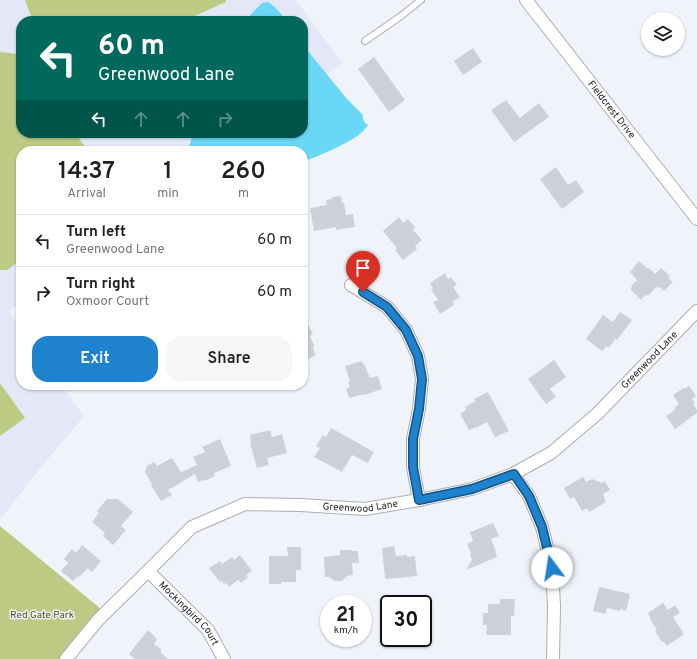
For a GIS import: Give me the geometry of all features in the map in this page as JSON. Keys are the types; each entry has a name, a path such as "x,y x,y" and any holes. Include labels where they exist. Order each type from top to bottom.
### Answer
{"street":[{"name":"Fieldcrest Drive","path":"526,0 697,219"},
{"path":"351,285 387,307 406,330 418,356 422,379 419,409 413,439 413,467 419,500"},
{"name":"Greenwood Lane","path":"66,659 98,620 192,527 245,504 300,505 365,509 472,489 514,474 551,453 597,414 697,311"},
{"path":"514,474 529,496 542,527 552,568 554,606 553,659"},
{"name":"Mockingbird Court","path":"148,571 208,630 224,659"}],"lane":[{"path":"365,41 421,0"}],"shaded area":[{"path":"0,0 296,0 308,16 283,16 274,6 262,3 249,16 16,16 16,138 192,138 189,146 16,146 16,306 9,311 16,321 16,390 65,390 84,416 33,477 0,520"},
{"path":"308,16 342,63 327,74 308,51"}],"green space":[{"path":"25,0 226,0 226,2 194,16 31,16"},
{"path":"0,52 16,54 16,138 79,138 84,146 16,146 16,264 7,270 0,270"},
{"path":"0,383 25,418 0,436"},
{"name":"Red Gate Park","path":"0,526 101,609 60,659 0,659"}],"water":[{"path":"268,2 283,16 249,16 262,3"},
{"path":"308,51 347,99 363,115 365,123 368,125 364,131 357,136 308,160 308,146 189,146 192,138 308,138"}],"building":[{"path":"473,48 482,62 463,75 454,61"},
{"path":"374,57 405,100 389,112 358,69"},
{"path":"506,100 520,118 539,103 549,117 514,142 491,110"},
{"path":"556,167 568,185 576,180 584,192 562,209 540,179"},
{"path":"341,196 346,215 353,214 355,227 336,230 336,227 314,231 310,208 327,205 326,200 333,199 332,197"},
{"path":"399,217 403,223 408,219 415,227 413,230 422,240 415,246 417,249 403,260 395,250 397,248 383,231"},
{"path":"639,261 655,274 661,268 670,276 668,278 673,282 664,291 660,287 656,287 648,296 646,294 641,300 630,289 637,280 630,272"},
{"path":"445,273 448,279 451,277 457,285 453,287 460,297 452,302 454,305 440,314 433,302 438,300 431,289 433,288 430,283"},
{"path":"620,312 632,320 609,348 607,346 602,351 586,339 603,315 613,322"},
{"path":"308,324 313,334 310,336 316,355 308,359"},
{"path":"554,360 566,377 550,389 556,397 546,404 528,379"},
{"path":"361,361 364,364 370,378 378,376 382,389 350,398 346,389 350,387 348,382 350,381 345,366"},
{"path":"689,386 696,396 692,399 695,403 693,404 697,410 697,413 675,429 666,416 675,410 674,408 679,404 673,395"},
{"path":"488,392 509,431 495,437 487,422 469,430 460,414 466,410 465,407 476,401 474,399"},
{"path":"331,428 374,452 368,463 352,455 342,472 314,457 320,448 316,446 323,435 326,437"},
{"path":"270,430 272,437 282,434 287,453 267,458 269,465 257,468 250,443 250,435"},
{"path":"220,439 231,466 214,473 215,476 204,481 198,482 195,474 168,490 172,495 161,501 145,472 147,466 154,462 157,466 172,458 181,472 197,465 193,457 205,452 202,447"},
{"path":"583,477 586,482 592,479 602,483 605,481 610,490 603,494 606,502 589,512 587,508 582,511 574,497 570,499 564,488"},
{"path":"107,499 118,499 133,512 121,526 126,530 113,545 103,536 105,533 92,522 99,513 97,511"},
{"path":"493,523 499,536 491,539 497,557 466,570 472,560 467,544 473,541 470,532"},
{"path":"82,545 101,561 92,572 88,568 73,581 61,571 68,563 64,559 72,549 76,553"},
{"path":"394,546 396,556 415,556 417,576 385,578 382,548"},
{"path":"287,547 301,547 301,570 296,570 296,582 269,584 269,556 288,556"},
{"path":"340,550 358,551 359,563 352,563 353,575 347,576 342,581 335,581 329,577 325,577 324,557 340,555"},
{"path":"240,555 252,571 246,575 248,577 241,583 238,580 229,587 226,583 224,584 222,581 220,582 209,568 220,561 222,564 232,557 234,560"},
{"path":"599,587 630,594 626,611 607,608 606,614 593,611"},
{"path":"500,599 515,599 514,616 511,616 511,635 486,635 487,625 483,625 483,613 488,613 488,604 500,604"},
{"path":"663,603 668,610 675,605 680,613 673,617 684,634 667,646 663,641 662,642 655,631 657,630 648,613"},
{"path":"148,630 157,639 154,644 161,649 161,653 168,659 135,659 129,654"}],"route":[{"path":"363,292 387,307 406,330 418,356 422,379 419,409 413,439 413,467 419,500 472,489 514,474 529,496 542,527 552,568"}]}
